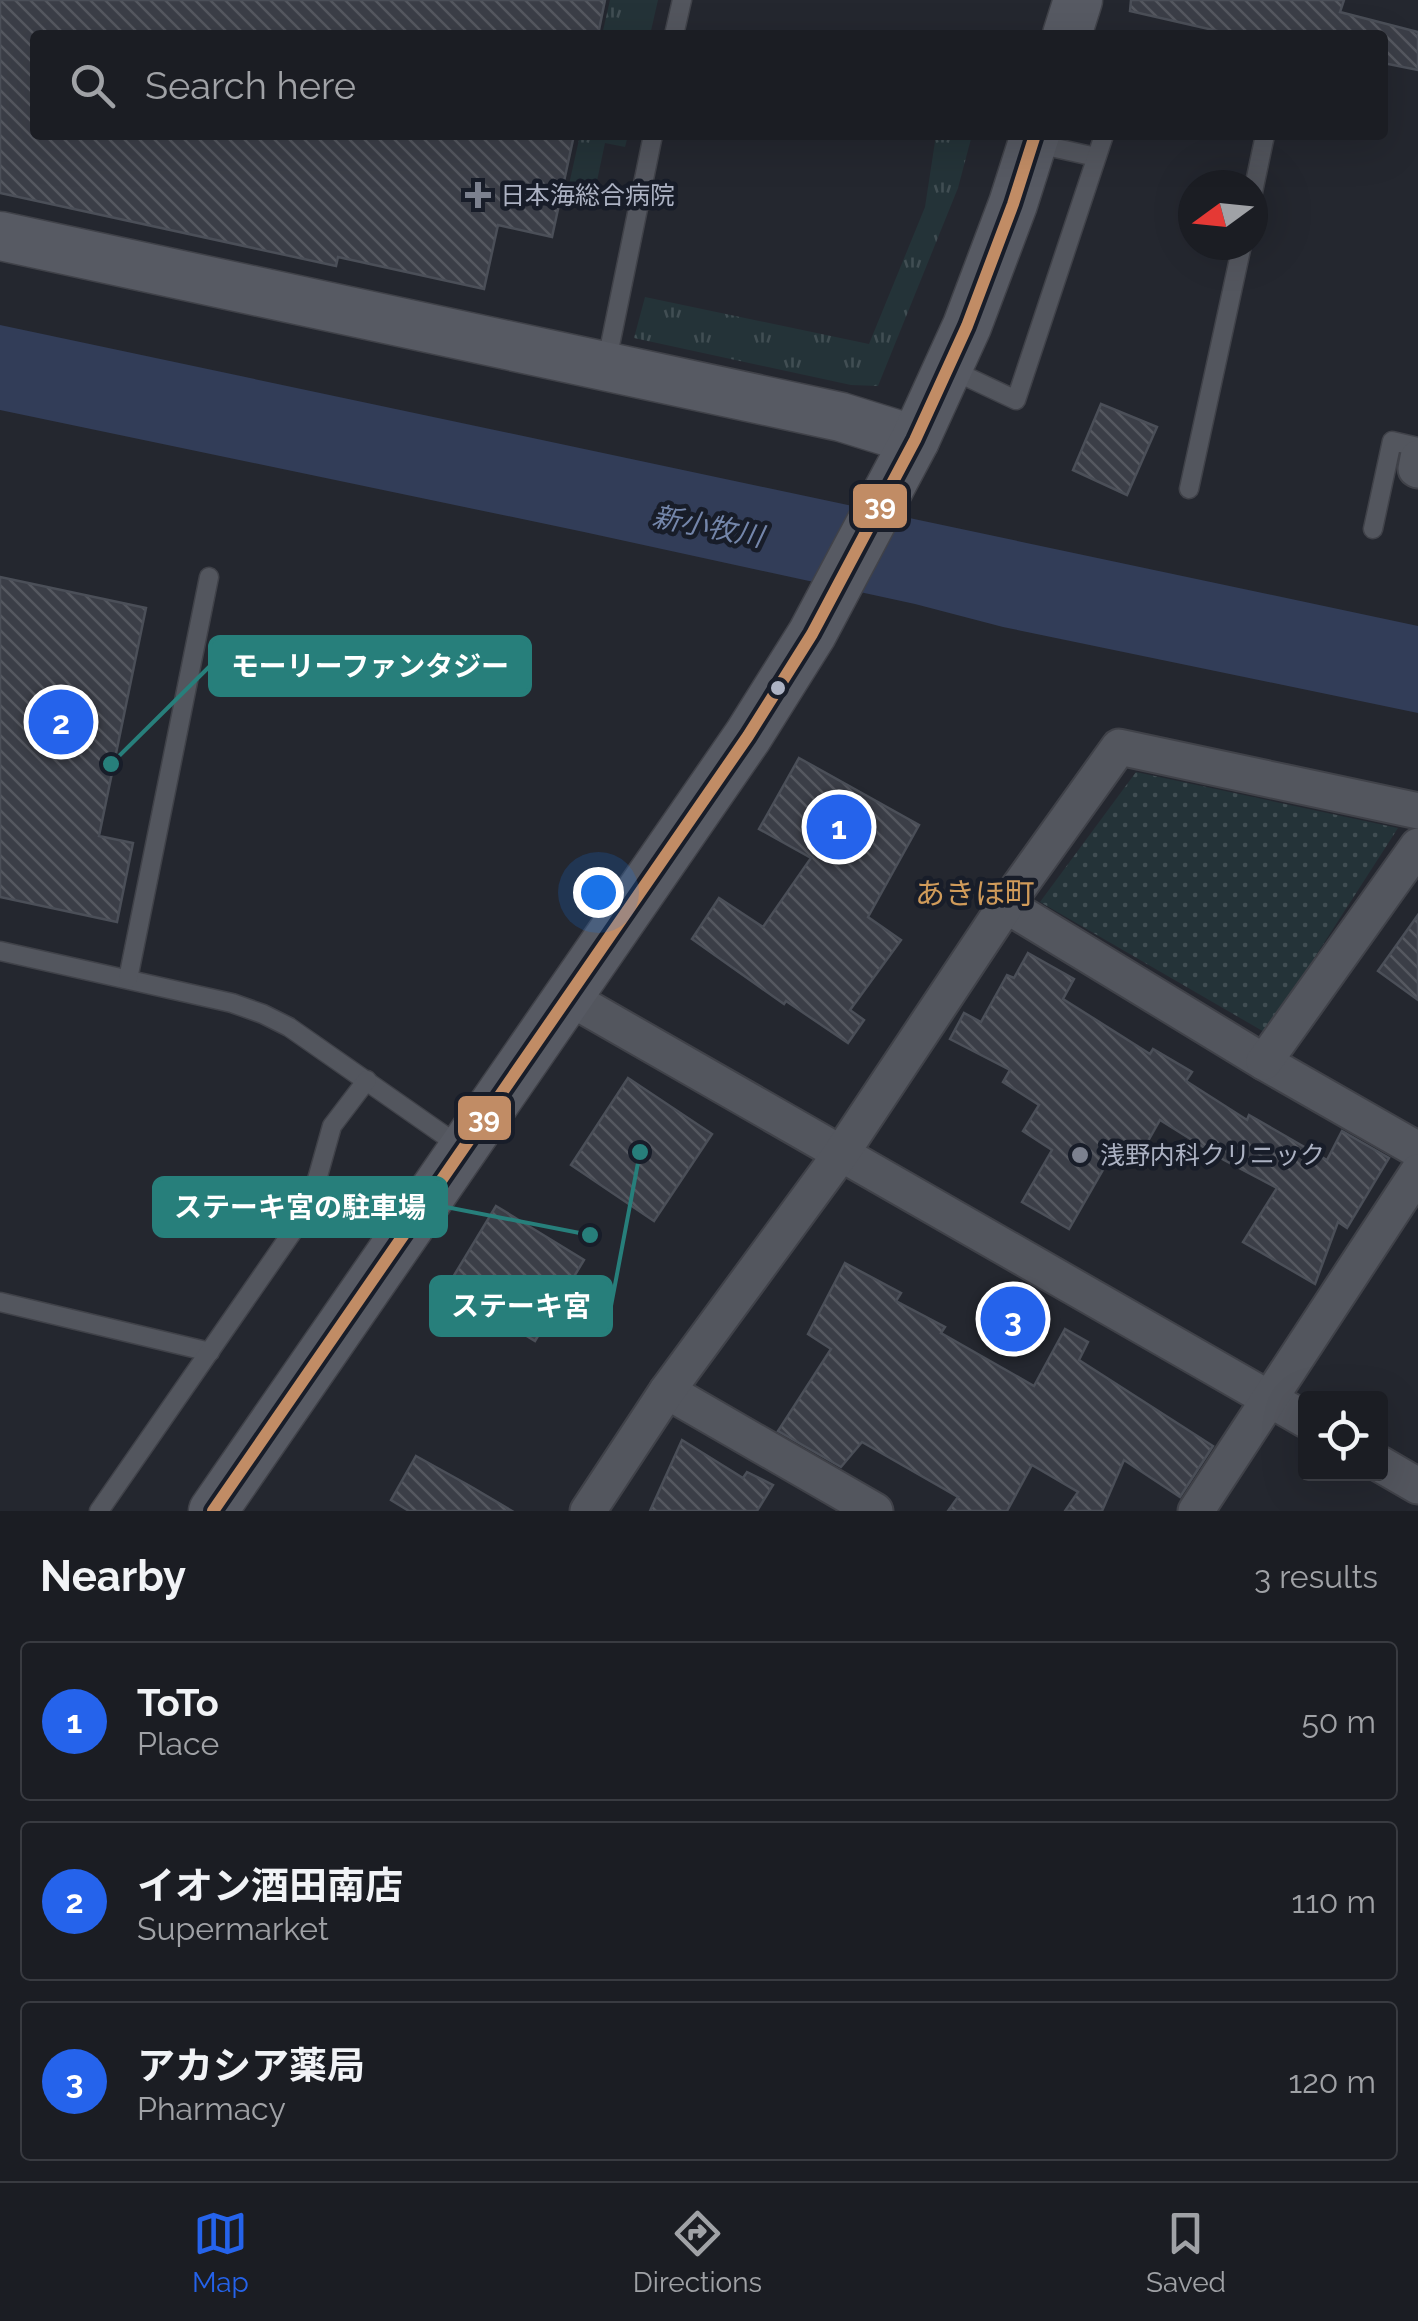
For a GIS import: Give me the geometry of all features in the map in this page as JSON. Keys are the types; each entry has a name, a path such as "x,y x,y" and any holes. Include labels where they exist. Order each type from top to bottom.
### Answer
{"street":[{"path":"1069,30 1078,0"},
{"path":"214,1511 748,736 812,634 904,460 967,326 1034,140"},
{"path":"0,236 840,417 904,460"},
{"path":"1418,458 1418,470"},
{"path":"588,1511 667,1391 840,1155 1006,905 1118,747 1418,811"},
{"path":"1264,1062 1418,846"},
{"path":"1006,905 1264,1062 1418,1150"},
{"path":"568,997 1298,1416"},
{"path":"1196,1511 1418,1172"},
{"path":"667,1391 875,1511"},
{"path":"1388,1469 1418,1486"}],"lane":[{"path":"675,30 682,0"},
{"path":"606,366 652,140"},
{"path":"1037,140 1096,157"},
{"path":"948,368 1016,400 1102,140"},
{"path":"1258,170 1264,140"},
{"path":"1189,489 1239,260"},
{"path":"1373,529 1392,441 1418,446"},
{"path":"128,979 210,577"},
{"path":"0,951 232,1003 263,1014 290,1027 462,1148"},
{"path":"100,1511 309,1208 332,1126 367,1080"},
{"path":"0,1302 210,1352"}],"green space":[{"path":"610,0 658,0 651,30 603,30"},
{"path":"579,140 627,140 625,147 605,143 594,195 568,189"},
{"path":"935,140 971,140 958,188 878,386 851,385 634,338 645,297 869,344 925,207"},
{"path":"1136,772 1398,828 1266,1033 1040,902"}],"water":[{"name":"新小牧川","path":"0,325 1418,626 1418,713 0,410"}],"building":[{"path":"0,0 605,0 599,30 30,30 30,140 573,140 552,237 498,225 484,289 338,257 336,266 0,193"},
{"path":"1131,0 1344,0 1340,12 1418,32 1418,70 1388,64 1388,30 1213,30 1130,11"},
{"path":"1101,404 1157,427 1127,495 1073,470"},
{"path":"0,577 146,608 99,836 133,843 117,922 0,897"},
{"path":"799,758 919,825 868,917 901,940 850,1010 864,1020 848,1043 786,1001 784,1004 692,939 719,898 763,927 811,858 759,829"},
{"path":"1418,915 1418,1000 1378,971"},
{"path":"1028,953 1074,979 1063,999 1150,1054 1153,1049 1192,1072 1186,1081 1247,1120 1249,1115 1327,1160 1342,1131 1389,1158 1347,1228 1338,1222 1315,1284 1243,1242 1277,1188 1160,1120 1136,1162 1115,1149 1069,1229 1022,1202 1052,1150 1023,1131 1039,1105 1003,1082 1010,1070 950,1039 964,1013 981,1022 1007,975 1014,978"},
{"path":"628,1078 712,1134 654,1221 571,1165"},
{"path":"496,1206 584,1260 535,1341 447,1287"},
{"path":"845,1263 901,1293 896,1301 945,1327 941,1333 1034,1386 1065,1329 1088,1342 1079,1360 1213,1446 1180,1497 1124,1460 1102,1511 1065,1511 1078,1492 1032,1465 1007,1511 948,1511 958,1497 862,1442 841,1467 778,1431 831,1349 808,1334"},
{"path":"682,1440 743,1478 747,1472 773,1485 757,1511 650,1511"},
{"path":"416,1456 512,1511 409,1511 391,1500"}],"transit line":[{"name":"39","path":"213,1511 748,736 812,634 915,440 967,326 1033,140"}],"place":[{"name":"日本海総合病院","path":"478,195"},
{"name":"イオン酒田南店","path":"61,722"},
{"name":"モーリーファンタジー","path":"111,764"},
{"name":"ToTo","path":"839,827"},
{"name":"ステーキ宮","path":"640,1152"},
{"name":"浅野内科クリニック","path":"1080,1155"},
{"name":"ステーキ宮の駐車場","path":"590,1235"},
{"name":"アカシア薬局","path":"1013,1319"}],"district":[{"name":"あきほ町","path":"975,894"}]}
